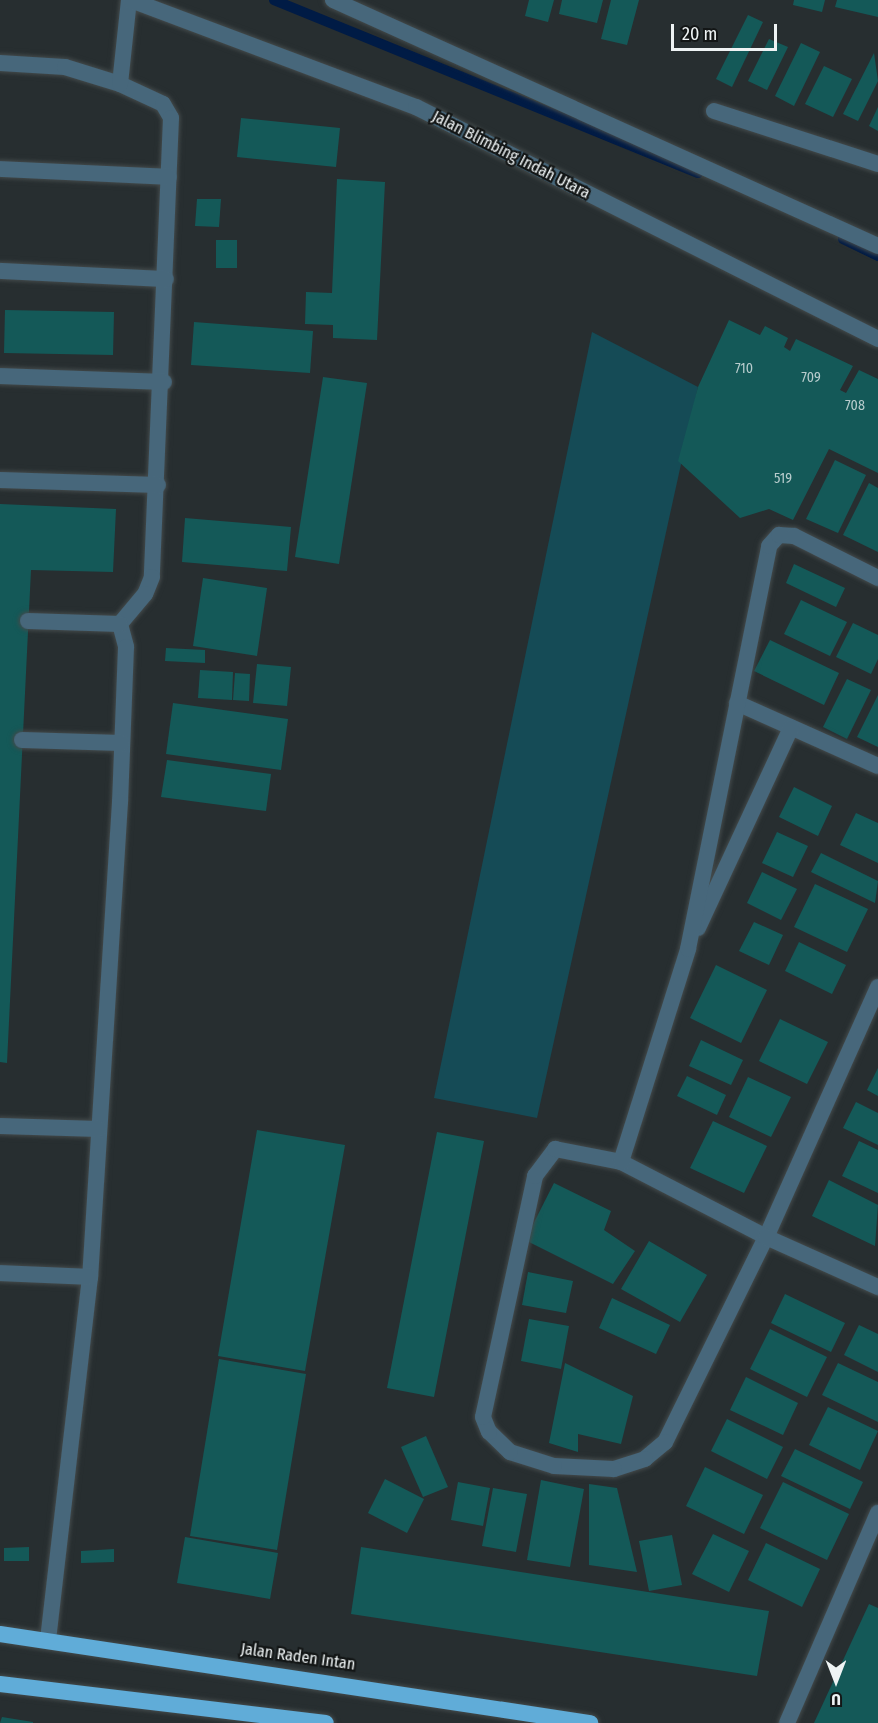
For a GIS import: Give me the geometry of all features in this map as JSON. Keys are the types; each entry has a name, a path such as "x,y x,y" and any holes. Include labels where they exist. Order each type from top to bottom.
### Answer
{"highway":[{"name":"Jalan Raden Intan","path":"0,1634 48,1638 590,1723"},
{"path":"0,1684 326,1723"}],"street":[{"path":"120,84 130,0"},
{"name":"Jalan Blimbing Indah Utara","path":"130,0 416,107 878,339"},
{"path":"333,0 878,246"},
{"path":"0,63 65,67 120,84 163,104 171,118 164,382 152,577 145,594 120,624"},
{"path":"714,111 878,164"},
{"path":"0,169 169,177"},
{"path":"0,271 166,279"},
{"path":"0,376 164,382"},
{"path":"0,480 158,485"},
{"path":"621,1162 688,950 766,553 774,538 794,536 878,578"},
{"path":"28,621 120,624"},
{"path":"48,1638 90,1276 122,743 126,647 120,624"},
{"path":"737,703 878,766"},
{"path":"688,950 791,728"},
{"path":"22,740 122,743"},
{"path":"878,987 766,1237 676,1427 655,1451 628,1466 593,1472 510,1452 489,1432 482,1404 536,1176 551,1151 561,1148 621,1162 766,1237 878,1287"},
{"path":"0,1125 99,1130"},
{"path":"0,1273 90,1276"},
{"path":"787,1723 878,1513"}],"shaded area":[{"path":"592,332 698,387 537,1118 434,1098"}],"building":[{"path":"529,0 554,0 548,22 525,16"},
{"path":"562,0 603,0 597,23 559,14"},
{"path":"611,0 639,0 627,45 601,39"},
{"path":"794,0 825,0 822,12 793,5"},
{"path":"837,0 878,0 878,17 835,7"},
{"path":"748,15 763,22 732,87 716,79"},
{"path":"769,39 788,47 767,90 748,81"},
{"path":"801,43 820,52 794,106 775,96"},
{"path":"874,53 878,81 858,121 843,114"},
{"path":"824,66 852,79 833,117 805,104"},
{"path":"878,107 878,131 869,126"},
{"path":"241,118 340,128 336,167 237,157"},
{"path":"337,179 385,182 377,340 333,338 333,325 305,324 306,292 332,293"},
{"path":"197,199 221,199 219,227 195,226"},
{"path":"216,240 237,240 237,268 216,268"},
{"path":"5,310 114,312 113,355 4,353"},
{"path":"729,320 760,335 765,326 788,338 784,347 790,351 796,339 853,366 840,390 846,393 859,370 878,379 878,473 829,449 793,520 769,509 740,518 678,461 698,387"},
{"path":"194,322 313,331 310,373 191,365"},
{"path":"323,377 367,383 339,564 295,557"},
{"path":"835,460 866,475 838,533 806,519"},
{"path":"869,483 878,488 878,552 843,535"},
{"path":"0,504 116,509 113,572 31,570 7,1063 0,1062"},
{"path":"185,518 291,527 287,571 182,562"},
{"path":"794,564 845,588 836,607 786,583"},
{"path":"203,578 267,588 257,656 193,646"},
{"path":"801,600 847,622 830,656 784,634"},
{"path":"853,623 878,635 878,659 871,674 836,657"},
{"path":"770,640 839,673 824,705 754,671"},
{"path":"166,648 205,650 205,663 165,661"},
{"path":"257,664 291,667 287,706 253,703"},
{"path":"200,670 233,672 232,700 198,698"},
{"path":"235,673 250,674 249,701 233,700"},
{"path":"847,679 871,690 847,739 823,727"},
{"path":"878,695 878,747 857,737"},
{"path":"173,703 288,719 281,770 166,754"},
{"path":"167,760 271,774 266,811 161,797"},
{"path":"794,787 832,806 818,836 779,817"},
{"path":"856,813 878,823 878,863 840,845"},
{"path":"777,832 808,846 793,877 762,863"},
{"path":"821,853 878,881 875,903 811,872"},
{"path":"762,872 797,889 781,920 747,903"},
{"path":"815,884 868,909 847,952 794,927"},
{"path":"754,922 783,935 769,965 739,951"},
{"path":"799,942 846,965 832,994 785,971"},
{"path":"716,965 767,990 741,1043 690,1018"},
{"path":"780,1019 828,1042 807,1084 759,1061"},
{"path":"701,1040 743,1060 731,1085 689,1066"},
{"path":"878,1068 878,1096 867,1090"},
{"path":"687,1076 726,1095 717,1115 677,1096"},
{"path":"748,1077 791,1097 771,1137 729,1117"},
{"path":"856,1102 878,1113 878,1145 843,1128"},
{"path":"713,1121 767,1146 744,1193 690,1168"},
{"path":"257,1130 345,1145 305,1371 218,1356"},
{"path":"437,1132 484,1141 434,1397 387,1388"},
{"path":"859,1141 878,1150 878,1193 842,1176"},
{"path":"829,1180 878,1205 875,1246 812,1216"},
{"path":"554,1183 611,1211 604,1230 635,1251 613,1284 525,1240"},
{"path":"649,1241 707,1275 680,1322 621,1289"},
{"path":"528,1272 573,1281 566,1313 522,1305"},
{"path":"785,1294 845,1323 831,1352 771,1323"},
{"path":"612,1298 670,1325 656,1354 599,1328"},
{"path":"529,1319 569,1326 561,1369 521,1361"},
{"path":"859,1325 878,1334 878,1372 844,1355"},
{"path":"770,1329 827,1357 807,1397 750,1369"},
{"path":"219,1359 306,1374 277,1550 190,1536"},
{"path":"565,1363 633,1396 621,1444 578,1434 578,1452 549,1443"},
{"path":"838,1363 878,1382 878,1422 822,1395"},
{"path":"746,1377 798,1403 783,1435 730,1410"},
{"path":"828,1407 878,1431 860,1470 809,1445"},
{"path":"727,1419 783,1447 767,1479 711,1451"},
{"path":"426,1436 448,1487 423,1497 401,1447"},
{"path":"795,1449 863,1482 850,1509 781,1476"},
{"path":"705,1467 763,1495 744,1534 686,1506"},
{"path":"385,1479 424,1499 407,1533 368,1513"},
{"path":"541,1480 584,1489 570,1567 527,1560"},
{"path":"458,1482 490,1488 483,1526 451,1520"},
{"path":"783,1482 849,1514 827,1560 760,1528"},
{"path":"589,1484 617,1488 637,1572 589,1565"},
{"path":"493,1488 527,1494 516,1552 482,1546"},
{"path":"713,1534 749,1551 729,1592 692,1574"},
{"path":"672,1535 682,1585 649,1591 639,1541"},
{"path":"185,1537 278,1553 270,1599 177,1583"},
{"path":"766,1543 820,1569 802,1607 748,1580"},
{"path":"29,1547 29,1561 4,1561 4,1548"},
{"path":"361,1547 769,1611 757,1676 351,1614"},
{"path":"114,1549 114,1562 81,1563 81,1551"},
{"path":"869,1604 878,1608 878,1723 814,1723"},
{"path":"2,1717 33,1722 33,1723 0,1723"}],"waterway":[{"path":"274,0 698,173"},
{"path":"843,239 878,256"}]}
